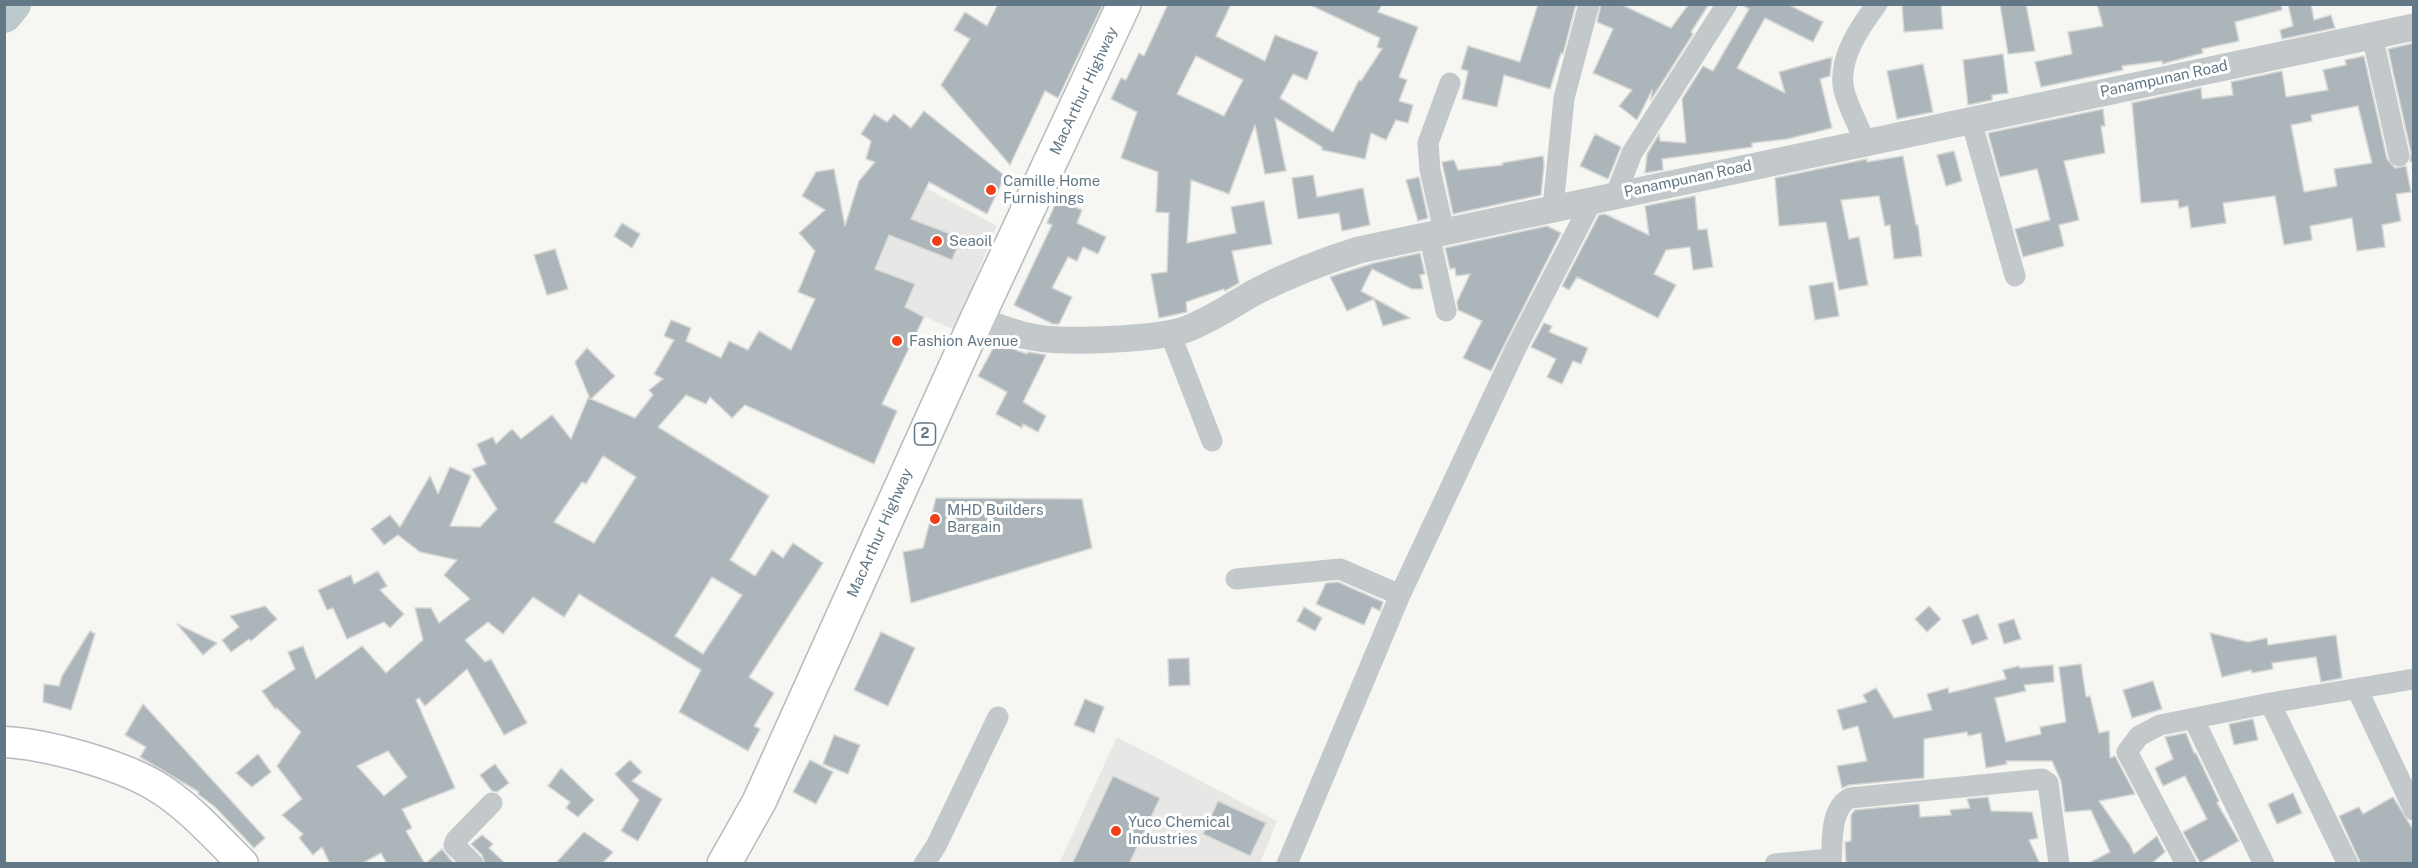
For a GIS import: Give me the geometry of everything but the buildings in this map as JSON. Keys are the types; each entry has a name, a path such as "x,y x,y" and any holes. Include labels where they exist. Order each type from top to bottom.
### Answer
{"highway":[{"name":"MacArthur Highway","path":"724,864 759,802 977,319 1124,4"}],"main road":[{"path":"4,742 90,758 154,785 199,820 243,864"}],"street":[{"path":"1553,207 1564,98 1589,4"},
{"path":"1287,864 1400,595 1516,348 1605,196 1727,4"},
{"path":"1865,142 1843,87 1844,70 1853,41 1876,4"},
{"name":"Panampunan Road","path":"977,319 1018,334 1040,339 1112,338 1170,333 1204,322 1257,291 1306,267 1359,250 1605,196 2414,27"},
{"path":"2372,35 2399,156"},
{"path":"1446,311 1428,143 1450,83"},
{"path":"1971,120 2015,276"},
{"path":"1170,333 1212,441"},
{"path":"1236,579 1340,569 1400,595"},
{"path":"2186,864 2127,752 2132,743 2149,729 2270,703 2414,679"},
{"path":"2357,689 2414,810"},
{"path":"2270,703 2348,864"},
{"path":"924,864 936,846 998,717"},
{"path":"2194,720 2264,864"},
{"path":"1775,864 1831,861 1835,821 1839,807 1850,798 2042,779 2048,783 2059,864"},
{"path":"473,864 454,845 456,840 492,803"}],"shaded area":[{"path":"913,181 997,226 955,330 831,276"},
{"path":"1117,737 1277,821 1260,863 1059,864"}],"waterway":[{"path":"4,15 13,4"}],"place":[{"name":"Camille Home Furnishings","path":"991,190"},
{"name":"Seaoil","path":"937,241"},
{"name":"Fashion Avenue","path":"897,341"},
{"name":"MHD Builders Bargain","path":"935,519"},
{"name":"Yuco Chemical Industries","path":"1116,831"}]}
